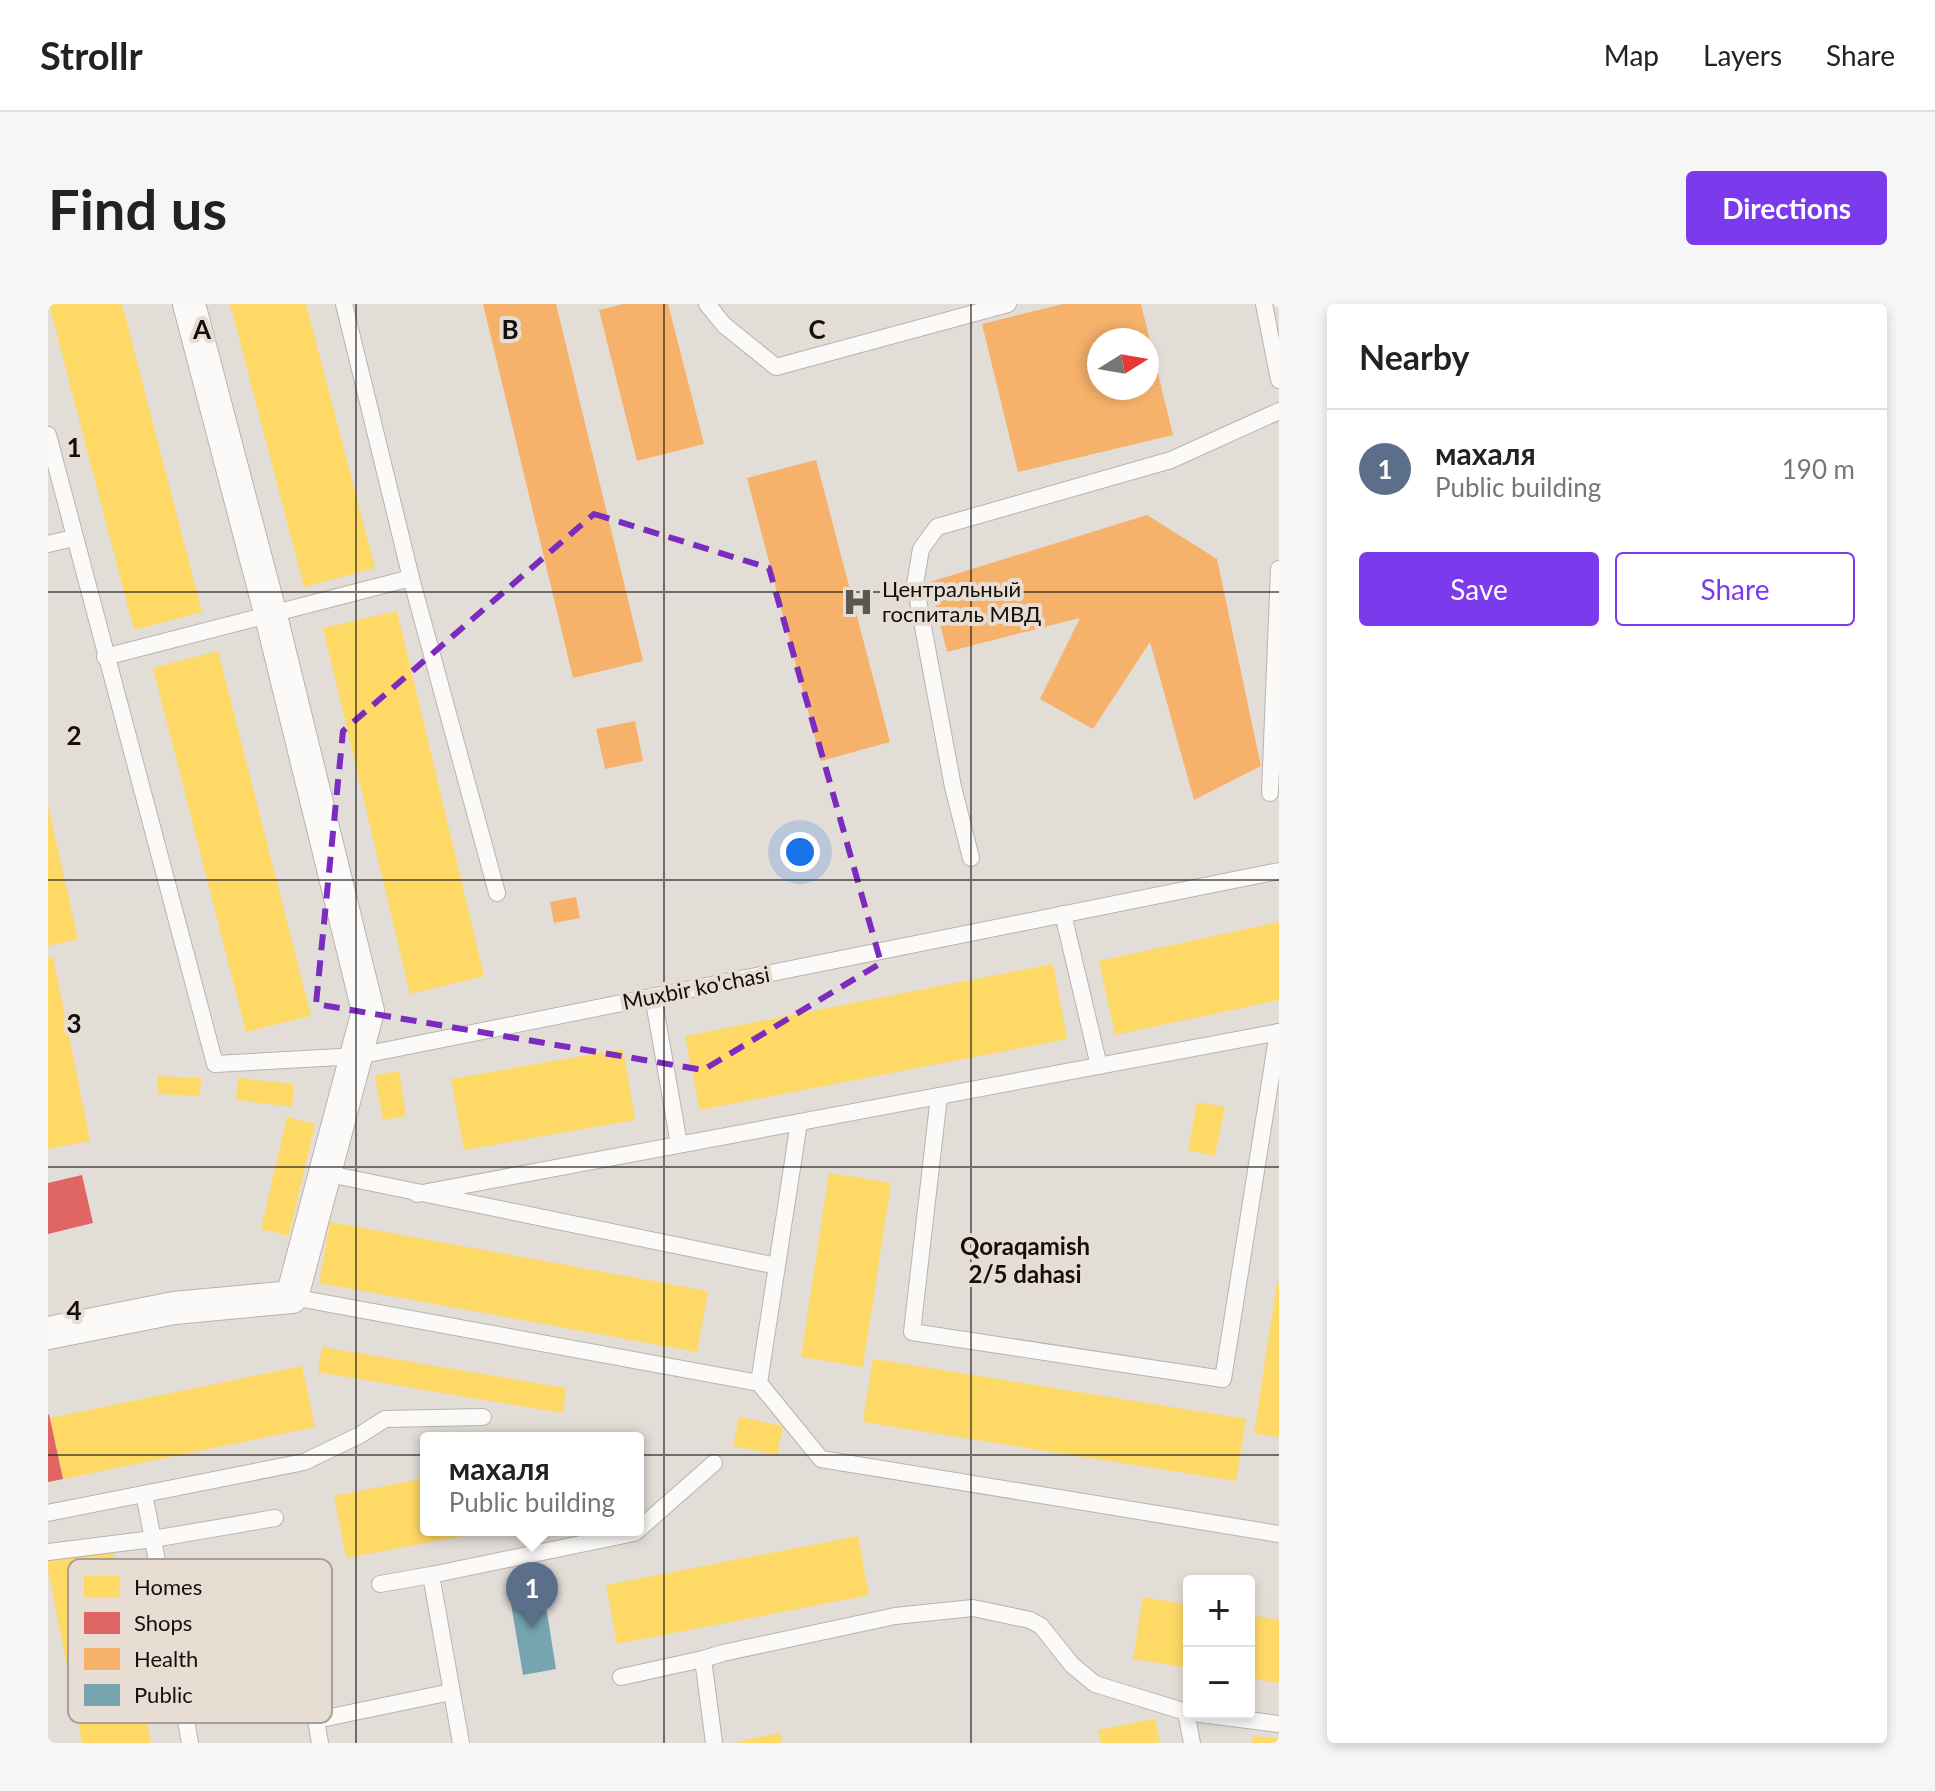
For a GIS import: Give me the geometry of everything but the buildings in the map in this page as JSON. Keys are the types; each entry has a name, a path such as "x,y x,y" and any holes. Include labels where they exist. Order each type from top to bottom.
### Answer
{"street":[{"path":"48,1333 174,1308 292,1297 368,1011 271,616 189,304"}],"lane":[{"path":"344,304 411,578 497,893"},
{"path":"707,304 724,325 776,367 1008,304"},
{"path":"1264,304 1279,380"},
{"path":"971,858 953,787 915,584 921,549 937,527 1171,460 1279,411"},
{"path":"48,435 105,657 411,578"},
{"path":"48,544 74,538"},
{"path":"1270,793 1279,569"},
{"name":"Muxbir ko'chasi","path":"105,657 215,1064 358,1056 1279,871"},
{"path":"1063,914 1099,1066"},
{"path":"653,996 679,1144"},
{"path":"417,1194 1279,1032 1223,1379 912,1332 939,1096"},
{"path":"759,1383 799,1122"},
{"path":"324,1173 777,1266"},
{"path":"292,1297 759,1383 821,1459 1279,1534"},
{"path":"48,1513 304,1462 360,1435 385,1419 483,1417"},
{"path":"644,1525 714,1463"},
{"path":"144,1494 157,1559"},
{"path":"48,1552 153,1539 275,1518"},
{"path":"380,1584 620,1536"},
{"path":"431,1575 461,1743"},
{"path":"621,1677 895,1616 973,1608 1030,1620 1041,1626 1072,1665 1095,1684 1183,1711"},
{"path":"703,1659 714,1743"},
{"path":"332,1717 451,1692"},
{"path":"1190,1719 1192,1743"},
{"path":"1238,1719 1279,1724"},
{"path":"186,1723 190,1743"},
{"path":"317,1723 320,1743"}],"highlighted area":[{"path":"594,514 769,568 881,963 703,1070 316,1004 343,731"}],"place":[{"name":"Центральный госпиталь МВД","path":"858,602"},
{"name":"махаля","path":"532,1628"}],"district":[{"name":"Qoraqamish 2/5 dahasi","path":"1025,1261"}]}
